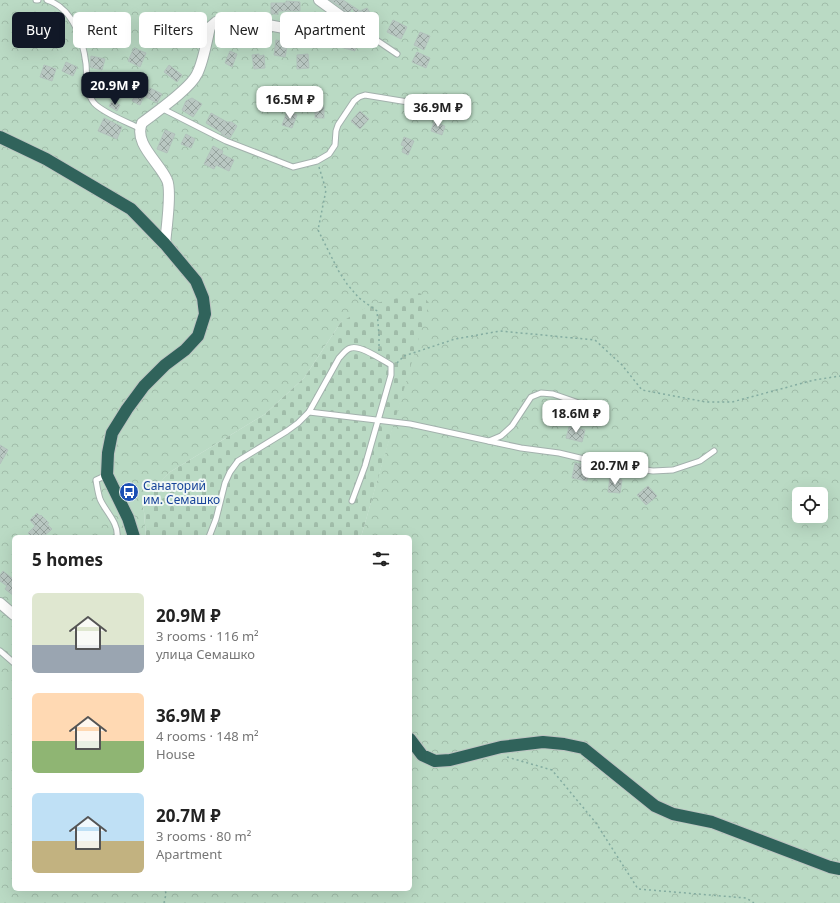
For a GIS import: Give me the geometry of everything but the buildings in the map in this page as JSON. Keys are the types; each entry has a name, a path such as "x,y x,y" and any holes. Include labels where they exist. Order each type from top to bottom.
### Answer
{"highway":[{"path":"0,137 46,159 131,209 165,244 196,281 204,298 205,314 198,336 185,350 165,365 144,386 112,433 108,453 107,474 128,518 133,535"},
{"path":"412,742 422,755 435,761 450,760 501,747 543,742 583,748 655,806 673,814 712,822 830,867 840,869"}],"street":[{"path":"324,2 336,12"},
{"path":"165,244 168,212 168,181 143,143 139,128 142,123 193,80 198,74 210,27 216,22 224,19 241,20 280,27"},
{"path":"0,603 12,613"}],"lane":[{"path":"47,0 55,2 61,8 74,24 79,34 86,62 88,89 95,103 105,111 139,128"},
{"path":"379,42 397,54"},
{"path":"160,108 226,141 292,168 318,161 329,154 335,145 338,125 354,101 365,95 414,103 457,115"},
{"path":"210,535 216,519 224,483 238,461 298,424 309,412 327,378 345,351 350,348 358,347 391,365 391,375 365,466 352,501"},
{"path":"489,441 501,436 512,426 531,397 541,393 553,394 579,403 592,417"},
{"path":"309,412 410,424 521,448 559,453 604,464 653,471 673,470 686,466 700,461 714,451"},
{"path":"107,474 96,480 100,498 110,516 117,532 116,535"},
{"path":"0,652 12,661"}],"path":[{"path":"318,161 326,190 318,230 338,270 347,284 359,298 377,311 379,335 378,358"},
{"path":"391,365 398,363 404,356 454,339 500,331 595,340 622,365 642,390 706,402 732,402 814,380 840,376"},
{"path":"486,750 552,770 596,822 638,889 746,898 754,903"},
{"path":"164,903 165,891"}],"green space":[{"path":"0,0 840,0 840,903 0,903"},
{"path":"420,293 429,303 362,535 146,535 143,499 170,472 265,414 304,378 341,322 372,304"},
{"path":"0,697 12,706 12,721 5,731 0,727"}],"place":[{"name":"Санаторий им. Семашко","path":"129,492"}]}
